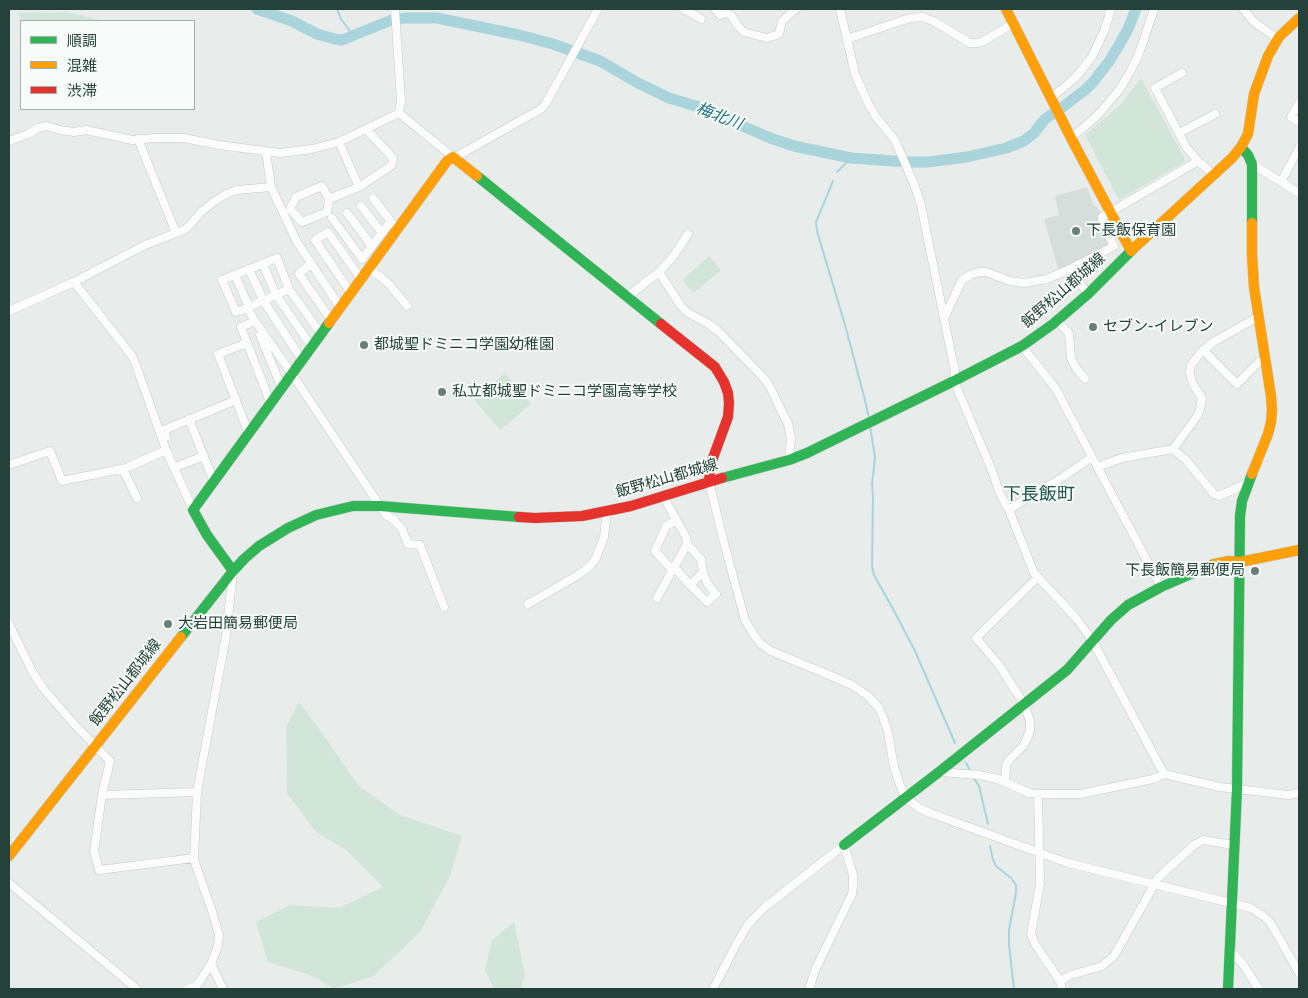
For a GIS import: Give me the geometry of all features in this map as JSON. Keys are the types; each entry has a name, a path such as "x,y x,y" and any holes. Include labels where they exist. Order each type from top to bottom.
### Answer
{"street":[{"path":"9,141 47,126 74,132 86,130 132,140 184,138 219,145 280,153 300,151 340,142 398,113 401,101 395,9"},
{"path":"193,510 361,279 394,225 452,157 542,109 598,9"},
{"path":"684,9 701,19"},
{"path":"715,9 720,15 725,13 732,15 744,32 767,38 779,34 782,21 796,9"},
{"path":"840,9 855,74 876,117 895,140 921,205 955,372 954,381 1000,494 1009,510 1034,573 1076,618 1092,640 1164,774"},
{"path":"1006,9 1131,251"},
{"path":"1051,98 1076,77 1092,57 1105,29 1111,9"},
{"path":"1071,138 1098,116 1120,90 1139,53 1154,9"},
{"path":"1243,9 1254,22 1278,40"},
{"path":"847,39 910,18 922,17 935,22 970,43 976,43 982,42 1014,23"},
{"name":"飯野松山都城線","path":"9,856 233,571 259,546 280,532 302,521 337,509 353,506 380,506 535,518 582,516 631,506 790,460 820,447 1022,346 1057,321 1088,294 1131,251 1232,158 1248,134 1254,94 1260,73 1285,30 1299,18"},
{"path":"1182,73 1155,88 1186,147 1214,175"},
{"path":"1299,103 1291,117 1299,122"},
{"path":"398,113 709,362 720,374 728,393 728,417 710,466 709,482 745,620 761,644 771,651 852,685 868,696 883,717 888,732 894,767 905,797 919,808 930,813 1068,863 1251,908 1270,922 1299,973"},
{"path":"1179,133 1215,114"},
{"path":"329,198 359,186 392,165 393,158 366,129"},
{"path":"138,139 176,233"},
{"path":"340,142 359,186"},
{"path":"1228,989 1237,788 1240,516 1242,501 1248,483 1268,434 1272,410 1254,287 1252,164 1248,154 1241,147"},
{"path":"1281,182 1299,148"},
{"path":"266,151 271,187 297,242 340,307"},
{"path":"944,318 962,280 970,275 986,272 1010,282 1024,283 1047,279 1114,246 1102,222 1102,217 1198,161"},
{"path":"1252,164 1299,193"},
{"path":"322,186 329,198 327,212 302,222 290,209 296,197 322,186"},
{"path":"9,311 74,282 144,245 184,230 201,212 226,194 237,190 271,187"},
{"path":"373,198 394,225"},
{"path":"362,206 382,233"},
{"path":"347,213 372,246"},
{"path":"332,218 362,259 382,233 394,225"},
{"path":"351,293 315,240 328,232 361,279"},
{"path":"627,297 659,272 672,258 688,234"},
{"path":"311,263 289,287 276,295 236,312 222,280 277,258 289,287 321,334"},
{"path":"263,264 276,295 312,347"},
{"path":"250,269 263,300 302,360"},
{"path":"368,269 390,284 407,306"},
{"path":"1070,269 1088,294"},
{"path":"659,272 681,306 688,313 718,331 769,385 788,424 790,460"},
{"path":"299,274 331,320"},
{"path":"235,275 282,388"},
{"path":"74,282 132,356 166,450 193,510 206,535 233,571 226,636 197,792 194,858 219,935 218,946 211,964 197,984 188,989"},
{"path":"1097,467 1122,458 1173,449 1198,415 1200,409 1202,398 1193,384 1190,372 1191,365 1202,350 1258,317"},
{"path":"255,321 241,327 270,404"},
{"path":"255,321 386,515 394,520 402,529 408,544 420,545 444,607"},
{"path":"1057,321 1069,334 1071,358 1076,368 1085,378"},
{"path":"247,343 218,354 249,434"},
{"path":"1022,346 1056,389 1161,587"},
{"path":"1202,350 1237,384 1259,362 1265,361"},
{"path":"192,497 164,430 236,400"},
{"path":"189,419 214,482"},
{"path":"1173,449 1186,460 1214,494 1219,496 1248,483"},
{"path":"9,465 50,451 62,482 123,469 166,450"},
{"path":"178,466 204,456"},
{"path":"1009,510 1031,494 1058,481 1092,457"},
{"path":"123,469 137,498"},
{"path":"664,496 686,537 687,544 701,558 707,583 716,594 706,602 655,551 666,526 676,520"},
{"path":"528,604 590,566 596,558 604,537 606,511"},
{"path":"657,598 687,544"},
{"path":"713,989 747,926 765,907 1067,670 1119,612 1139,598 1216,563 1240,562 1299,550"},
{"path":"690,585 703,572"},
{"path":"1005,782 1006,766 1009,760 1024,745 1030,731 1030,721 1024,704 999,665 976,638 1038,576"},
{"path":"9,624 32,671 43,688 95,747 110,761 102,795 94,851 99,870 194,858"},
{"path":"939,772 979,775 1005,782 1029,793 1038,794 1080,794 1153,779 1164,774 1220,787 1299,794"},
{"path":"102,795 197,792"},
{"path":"1038,794 1040,884 1031,934 1035,944 1061,985 1071,975 1102,966 1114,956 1158,878 1194,845 1204,840 1234,845"},
{"path":"809,989 816,968 852,894 852,875 844,845"},
{"path":"9,883 136,989"},
{"path":"1230,950 1242,963 1259,989"},
{"path":"211,964 223,989"}],"shaded area":[{"name":"下長飯保育園","path":"1087,187 1094,206 1097,206 1100,213 1099,220 1110,245 1059,272 1044,219 1059,215 1055,196"}],"green space":[{"path":"68,12 100,20 21,20 17,13"},
{"path":"1141,78 1186,161 1119,200 1085,135 1122,103"},
{"path":"709,256 721,270 693,293 682,280"},
{"path":"505,373 531,404 500,430 474,400"},
{"path":"299,702 359,786 400,815 462,836 450,876 420,932 374,976 334,989 310,975 268,962 256,922 290,905 339,908 383,887 346,850 316,832 287,793 286,727"},
{"path":"514,922 525,975 521,989 494,989 485,970 492,940"}],"waterway":[{"name":"梅北川","path":"257,9 292,21 317,34 342,40 394,19 406,18 437,18 519,35 553,44 600,61 669,98 699,107 770,138 794,146 851,158 908,162 928,162 967,157 1006,148 1024,141 1034,133 1045,119 1085,90 1094,81 1119,45 1136,9"},
{"path":"337,9 341,19 353,35"},
{"path":"837,172 851,158"},
{"path":"833,181 816,222 817,231 845,325 869,418"},
{"path":"870,425 875,458 872,484 872,566 874,575 915,651 955,743"},
{"path":"966,763 971,772"},
{"path":"973,777 979,786 988,824"},
{"path":"990,846 996,866 1011,878 1016,885 1009,930 1014,989"}],"traffic: fast":[{"path":"1241,147 1248,155 1252,164 1252,223"},
{"path":"477,176 661,324"},
{"path":"722,478 789,460 807,453 1022,346 1053,324 1088,294 1133,249"},
{"path":"233,571 207,535 193,510 329,323"},
{"path":"1228,989 1237,789 1240,516 1242,501 1252,474"},
{"path":"181,637 244,559 259,546 288,528 316,515 353,506 380,506 519,517"},
{"path":"844,845 1067,670 1111,620 1128,605 1161,587 1214,564"}],"traffic: slow":[{"path":"1006,9 1131,251"},
{"path":"1133,249 1232,158 1241,147 1248,134 1254,94 1268,56 1279,37 1299,18"},
{"path":"329,323 447,161 453,157 477,176"},
{"path":"1252,223 1254,287 1272,410 1268,434 1252,474"},
{"path":"1214,564 1229,561 1240,562 1299,550"},
{"path":"9,856 181,637"}],"traffic: jam":[{"path":"661,324 715,367 728,393 728,417 710,466 709,482"},
{"path":"519,517 582,516 631,506 722,478"}],"place":[{"name":"下長飯保育園","path":"1076,231"},
{"name":"セブン-イレブン","path":"1093,327"},
{"name":"都城聖ドミニコ学園幼稚園","path":"364,345"},
{"name":"私立都城聖ドミニコ学園高等学校","path":"442,392"},
{"name":"下長飯簡易郵便局","path":"1255,571"},
{"name":"大岩田簡易郵便局","path":"168,624"}],"district":[{"name":"下長飯町","path":"1039,495"}]}
